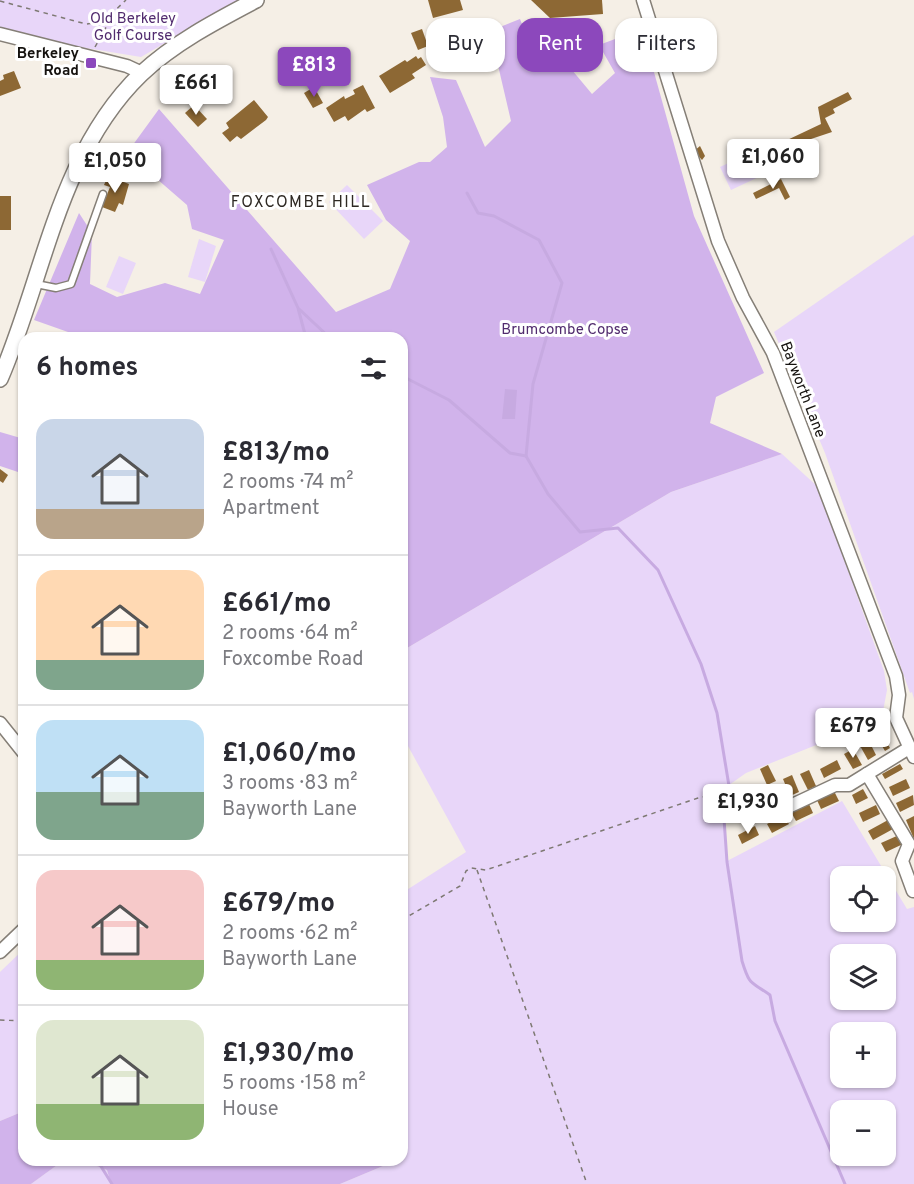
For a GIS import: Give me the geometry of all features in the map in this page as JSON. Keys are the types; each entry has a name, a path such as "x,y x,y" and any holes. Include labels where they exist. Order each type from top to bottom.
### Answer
{"street":[{"path":"0,379 79,163 110,110 142,73 204,28 256,0"},
{"name":"Bayworth Lane","path":"643,0 718,241 743,298 773,353 896,676 899,695 896,718 911,752"},
{"path":"0,34 127,66 142,73"},
{"path":"0,723 18,746"},
{"path":"771,815 835,785 849,784 911,752"},
{"path":"867,774 909,844 902,861 913,891"},
{"path":"0,952 18,935"}],"lane":[{"path":"35,283 56,288 71,284 103,194"}],"path":[{"path":"0,1 86,24 103,22 126,0"},
{"path":"91,57 104,28 117,9"},
{"path":"408,917 460,886 466,871 471,868 486,870 638,817 711,795 714,819 755,812 771,815"},
{"path":"476,869 587,1184"},
{"path":"0,1020 18,1022"}],"green space":[{"name":"Old Berkeley Golf Course","path":"0,0 238,0 141,57 31,39 0,29"},
{"name":"Brumcombe Copse","path":"517,20 517,72 574,72 592,94 615,73 603,52 603,44 615,39 615,72 654,72 694,216 764,373 716,397 710,423 782,454 671,492 408,647 408,332 68,332 34,320 79,213 92,233 90,284 117,297 165,283 200,294 224,240 192,229 187,205 127,153 159,109 336,312 390,289 410,241 386,220 367,185 419,162 430,162 447,147 443,117 430,77 456,80 485,147 511,121 500,72 505,72 505,25"},
{"path":"773,142 784,165 731,190 720,167"},
{"path":"347,185 383,221 364,239 329,202"},
{"path":"914,235 914,699 825,453 774,332"},
{"path":"199,239 216,246 205,282 188,277"},
{"path":"119,256 136,263 123,294 106,287"},
{"path":"0,432 18,437 18,472 0,466"},
{"path":"782,454 818,487 884,671 887,690 881,722 874,722 746,773 722,790 727,861 842,801 881,866 830,866 830,932 896,932 896,891 907,909 914,907 914,1184 340,1184 383,1166 408,1166 408,889 466,852 408,746 408,647 671,492"},
{"path":"18,955 18,1114 0,1121 0,972"},
{"path":"18,1114 18,1166 56,1166 31,1184 0,1184 0,1121"},
{"path":"56,1166 97,1166 107,1170 111,1184 31,1184"},
{"path":"97,1166 383,1166 340,1184 111,1184 107,1170"}],"shaded area":[{"path":"505,389 517,390 515,419 502,419"}],"building":[{"path":"428,0 460,0 463,10 433,18"},
{"path":"531,0 602,0 603,14 550,18"},
{"path":"422,29 426,47 418,50 411,33"},
{"path":"416,56 418,59 421,57 426,65 412,74 415,78 390,93 379,76 405,60 407,62"},
{"path":"14,71 21,88 0,96 0,81 4,79 3,75"},
{"path":"363,85 375,108 367,112 365,109 348,121 345,116 334,122 326,108 344,96 345,99 355,94 353,90"},
{"path":"314,87 323,103 313,108 304,93"},
{"path":"848,92 852,99 833,109 835,113 825,118 832,132 811,139 812,142 789,153 783,142 821,124 818,107"},
{"path":"254,100 268,117 241,139 237,136 230,142 222,133 229,128 226,123"},
{"path":"194,105 207,119 198,127 185,113"},
{"path":"700,146 705,156 702,160 694,151"},
{"path":"108,176 129,184 123,205 119,203 115,212 102,207 110,187 104,185"},
{"path":"781,179 790,197 785,200 779,188 756,199 753,193"},
{"path":"0,196 11,196 11,230 0,230"},
{"path":"0,469 8,475 3,483 0,481"},
{"path":"881,733 890,748 885,751 876,736"},
{"path":"868,739 876,755 868,760 859,744"},
{"path":"853,749 862,765 853,769 844,754"},
{"path":"837,760 841,769 824,778 820,769"},
{"path":"900,764 903,769 885,779 882,774"},
{"path":"768,765 776,781 767,785 760,769"},
{"path":"809,770 816,786 808,790 800,774"},
{"path":"792,775 799,792 790,796 783,779"},
{"path":"906,779 910,788 893,796 889,787"},
{"path":"757,788 761,797 743,804 739,795"},
{"path":"777,788 784,804 775,808 768,791"},
{"path":"863,789 868,798 856,804 852,795"},
{"path":"834,791 839,801 821,809 817,800"},
{"path":"913,795 914,805 900,812 896,803"},
{"path":"809,804 813,813 796,821 791,812"},
{"path":"876,805 880,814 863,822 859,813"},
{"path":"784,815 789,824 772,833 767,824"},
{"path":"914,816 914,839 906,820"},
{"path":"888,820 893,829 873,840 868,831"},
{"path":"755,826 759,835 742,844 738,835"},
{"path":"899,835 903,844 886,852 881,843"}],"waterway":[{"path":"467,193 478,213 494,216 539,240 562,283 533,384 526,456 548,494 580,532 618,528 658,570 701,664 717,713 730,792 722,790 727,862 742,961 749,979 770,995 775,1021 845,1184"},
{"path":"271,249 298,308 304,332"},
{"path":"299,309 324,332"},
{"path":"408,379 449,400 510,453 526,456"},
{"path":"101,1166 112,1184"}],"place":[{"name":"Berkeley Road","path":"91,63"}],"district":[{"name":"FOXCOMBE HILL","path":"301,203"}]}
